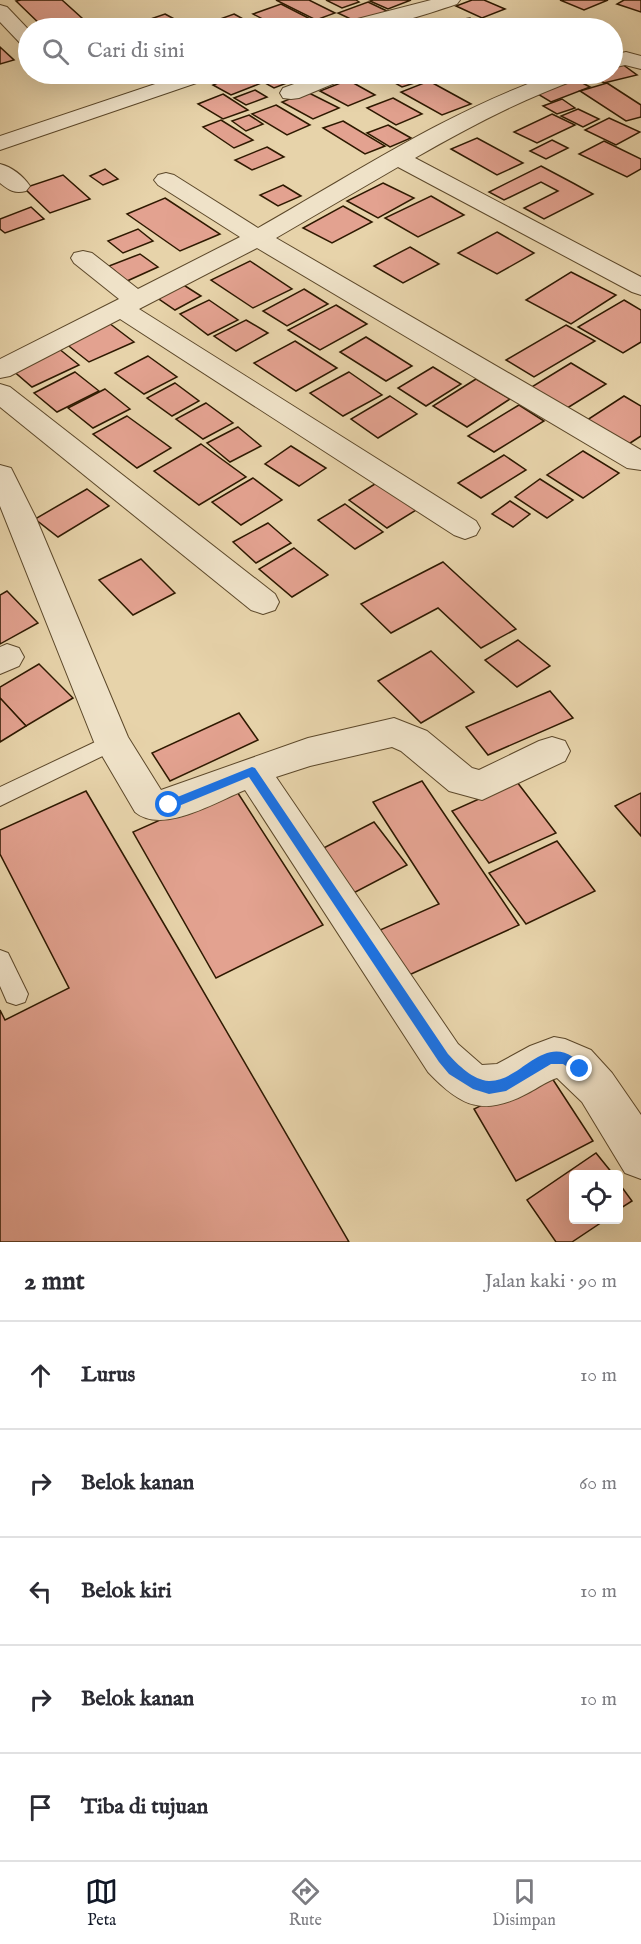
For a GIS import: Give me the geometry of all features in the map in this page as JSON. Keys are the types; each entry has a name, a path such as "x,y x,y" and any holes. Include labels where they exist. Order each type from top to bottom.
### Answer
{"street":[{"path":"388,18 450,0"},
{"path":"0,11 18,30"},
{"path":"418,11 423,18"},
{"path":"623,59 641,63"},
{"path":"0,143 174,84"},
{"path":"291,93 314,84"},
{"path":"0,370 258,238 472,116 546,84"},
{"path":"398,158 641,287"},
{"path":"0,171 18,186"},
{"path":"166,180 258,238 637,461"},
{"path":"82,258 128,304 465,528"},
{"path":"0,393 263,602"},
{"path":"0,475 10,526 112,742 145,798 154,806 181,801 252,771 308,752 394,732 414,741 462,781 482,785 552,751"},
{"path":"252,771 443,1058 454,1070 477,1085 502,1086 550,1058 565,1059 580,1069 592,1082 641,1157"}],"lane":[{"path":"0,797 112,742"},
{"path":"0,961 16,994"}],"building":[{"path":"62,0 82,18 34,18 16,1"},
{"path":"276,0 309,0 335,13 321,18 312,18"},
{"path":"326,0 356,0 359,2 342,8"},
{"path":"411,0 388,9 370,1"},
{"path":"472,0 484,0 505,9 482,18 456,6"},
{"path":"560,0 608,0 584,10"},
{"path":"624,0 641,0 641,12 617,4"},
{"path":"368,2 389,12 373,18 348,18 338,13"},
{"path":"281,4 308,18 261,18 253,14"},
{"path":"165,14 172,18 153,18"},
{"path":"234,14 241,18 223,18"},
{"path":"0,47 14,60 0,64"},
{"path":"623,65 637,75 623,78"},
{"path":"215,84 259,84 231,95 213,85"},
{"path":"267,84 284,84 274,88"},
{"path":"338,84 355,84 375,95 348,106 320,91"},
{"path":"421,84 434,84 471,104 442,115 401,92"},
{"path":"561,84 584,84 590,87 551,102 536,93"},
{"path":"609,84 641,105 641,117 626,121 580,91"},
{"path":"255,90 267,97 246,105 234,98"},
{"path":"307,92 339,108 313,119 282,102"},
{"path":"223,94 248,110 223,119 198,104"},
{"path":"393,98 422,114 396,125 367,108"},
{"path":"562,99 575,108 557,114 543,106"},
{"path":"276,105 310,125 287,135 252,114"},
{"path":"578,109 599,119 583,127 561,116"},
{"path":"552,114 575,125 537,143 514,132"},
{"path":"249,115 263,124 246,131 232,121"},
{"path":"609,118 640,132 616,145 585,130"},
{"path":"221,120 253,140 234,148 203,127"},
{"path":"343,121 385,146 365,154 323,128"},
{"path":"388,125 411,138 390,147 367,133"},
{"path":"477,138 523,163 497,175 451,149"},
{"path":"552,140 568,148 546,159 530,151"},
{"path":"604,141 641,159 641,169 627,177 579,154"},
{"path":"267,147 284,157 252,170 235,160"},
{"path":"541,166 593,194 544,219 524,208 558,191 541,182 504,200 489,192"},
{"path":"105,169 118,179 103,185 90,176"},
{"path":"63,175 90,199 50,213 24,188"},
{"path":"383,183 414,198 378,218 347,201"},
{"path":"283,185 301,196 278,206 260,195"},
{"path":"431,196 464,215 418,237 385,218"},
{"path":"165,198 220,234 180,251 127,214"},
{"path":"343,206 372,222 332,243 303,228"},
{"path":"31,207 44,219 5,233 0,229 0,219"},
{"path":"138,229 153,241 123,253 108,241"},
{"path":"497,232 534,253 497,274 458,253"},
{"path":"410,247 439,264 403,283 374,266"},
{"path":"140,254 158,267 127,281 109,266"},
{"path":"250,261 292,289 253,308 211,280"},
{"path":"571,272 616,295 571,324 526,300"},
{"path":"182,284 201,296 175,310 156,297"},
{"path":"304,289 328,304 287,326 263,311"},
{"path":"209,300 238,320 208,335 180,314"},
{"path":"624,300 641,310 641,342 623,353 578,327"},
{"path":"336,305 367,324 320,350 288,330"},
{"path":"246,320 268,333 236,351 214,336"},
{"path":"109,323 134,342 89,362 65,343"},
{"path":"566,325 595,341 534,377 506,360"},
{"path":"366,337 412,366 386,381 340,352"},
{"path":"295,341 337,368 296,391 254,363"},
{"path":"58,348 79,365 32,387 11,369"},
{"path":"148,356 177,377 144,394 115,373"},
{"path":"571,363 606,384 564,410 530,388"},
{"path":"433,367 461,384 426,406 398,388"},
{"path":"75,372 99,391 57,412 34,393"},
{"path":"349,372 382,395 343,416 310,393"},
{"path":"476,379 510,399 467,427 433,406"},
{"path":"175,383 199,401 172,416 147,398"},
{"path":"105,389 130,409 93,428 68,408"},
{"path":"390,396 417,414 378,438 351,419"},
{"path":"624,396 641,406 641,436 624,447 584,422"},
{"path":"206,403 233,423 203,439 176,419"},
{"path":"519,405 544,421 494,452 468,436"},
{"path":"127,416 171,448 137,468 93,434"},
{"path":"238,427 261,446 230,462 207,443"},
{"path":"201,444 246,477 199,505 154,471"},
{"path":"291,446 326,468 299,486 265,464"},
{"path":"583,451 619,473 583,498 547,475"},
{"path":"504,455 526,470 481,498 458,483"},
{"path":"253,478 282,500 241,525 212,502"},
{"path":"383,479 421,507 387,528 349,500"},
{"path":"540,479 573,500 547,518 515,497"},
{"path":"87,489 109,506 58,537 35,519"},
{"path":"510,501 530,514 513,527 492,514"},
{"path":"345,504 383,532 355,549 318,520"},
{"path":"268,523 291,543 256,563 233,542"},
{"path":"294,548 328,575 292,597 259,569"},
{"path":"141,559 175,593 133,615 99,580"},
{"path":"443,562 516,629 481,648 438,608 391,633 361,604"},
{"path":"7,591 38,623 0,644 0,595"},
{"path":"518,640 550,666 517,687 485,660"},
{"path":"431,651 474,692 421,723 378,681"},
{"path":"39,664 73,698 26,726 0,698 0,687"},
{"path":"550,691 573,718 488,755 466,727"},
{"path":"0,698 26,726 0,742"},
{"path":"239,713 258,740 170,781 152,753"},
{"path":"422,781 519,925 398,980 371,934 439,904 373,802"},
{"path":"517,782 556,833 489,863 452,811"},
{"path":"234,787 323,925 216,978 133,832"},
{"path":"86,791 349,1242 0,1242 0,1010 5,1020 69,988 0,854 0,830"},
{"path":"641,793 641,836 615,806"},
{"path":"374,822 407,865 342,899 310,855"},
{"path":"557,841 595,891 526,924 489,873"},
{"path":"548,1072 593,1141 516,1181 474,1109"},
{"path":"596,1153 610,1170 571,1170"},
{"path":"569,1171 569,1224 599,1224 572,1242 556,1242 527,1200"},
{"path":"623,1189 632,1201 623,1207"}],"route":[{"path":"169,805 252,771 443,1058 454,1070 477,1085 489,1087 502,1086 550,1058 565,1059 580,1069"}]}
